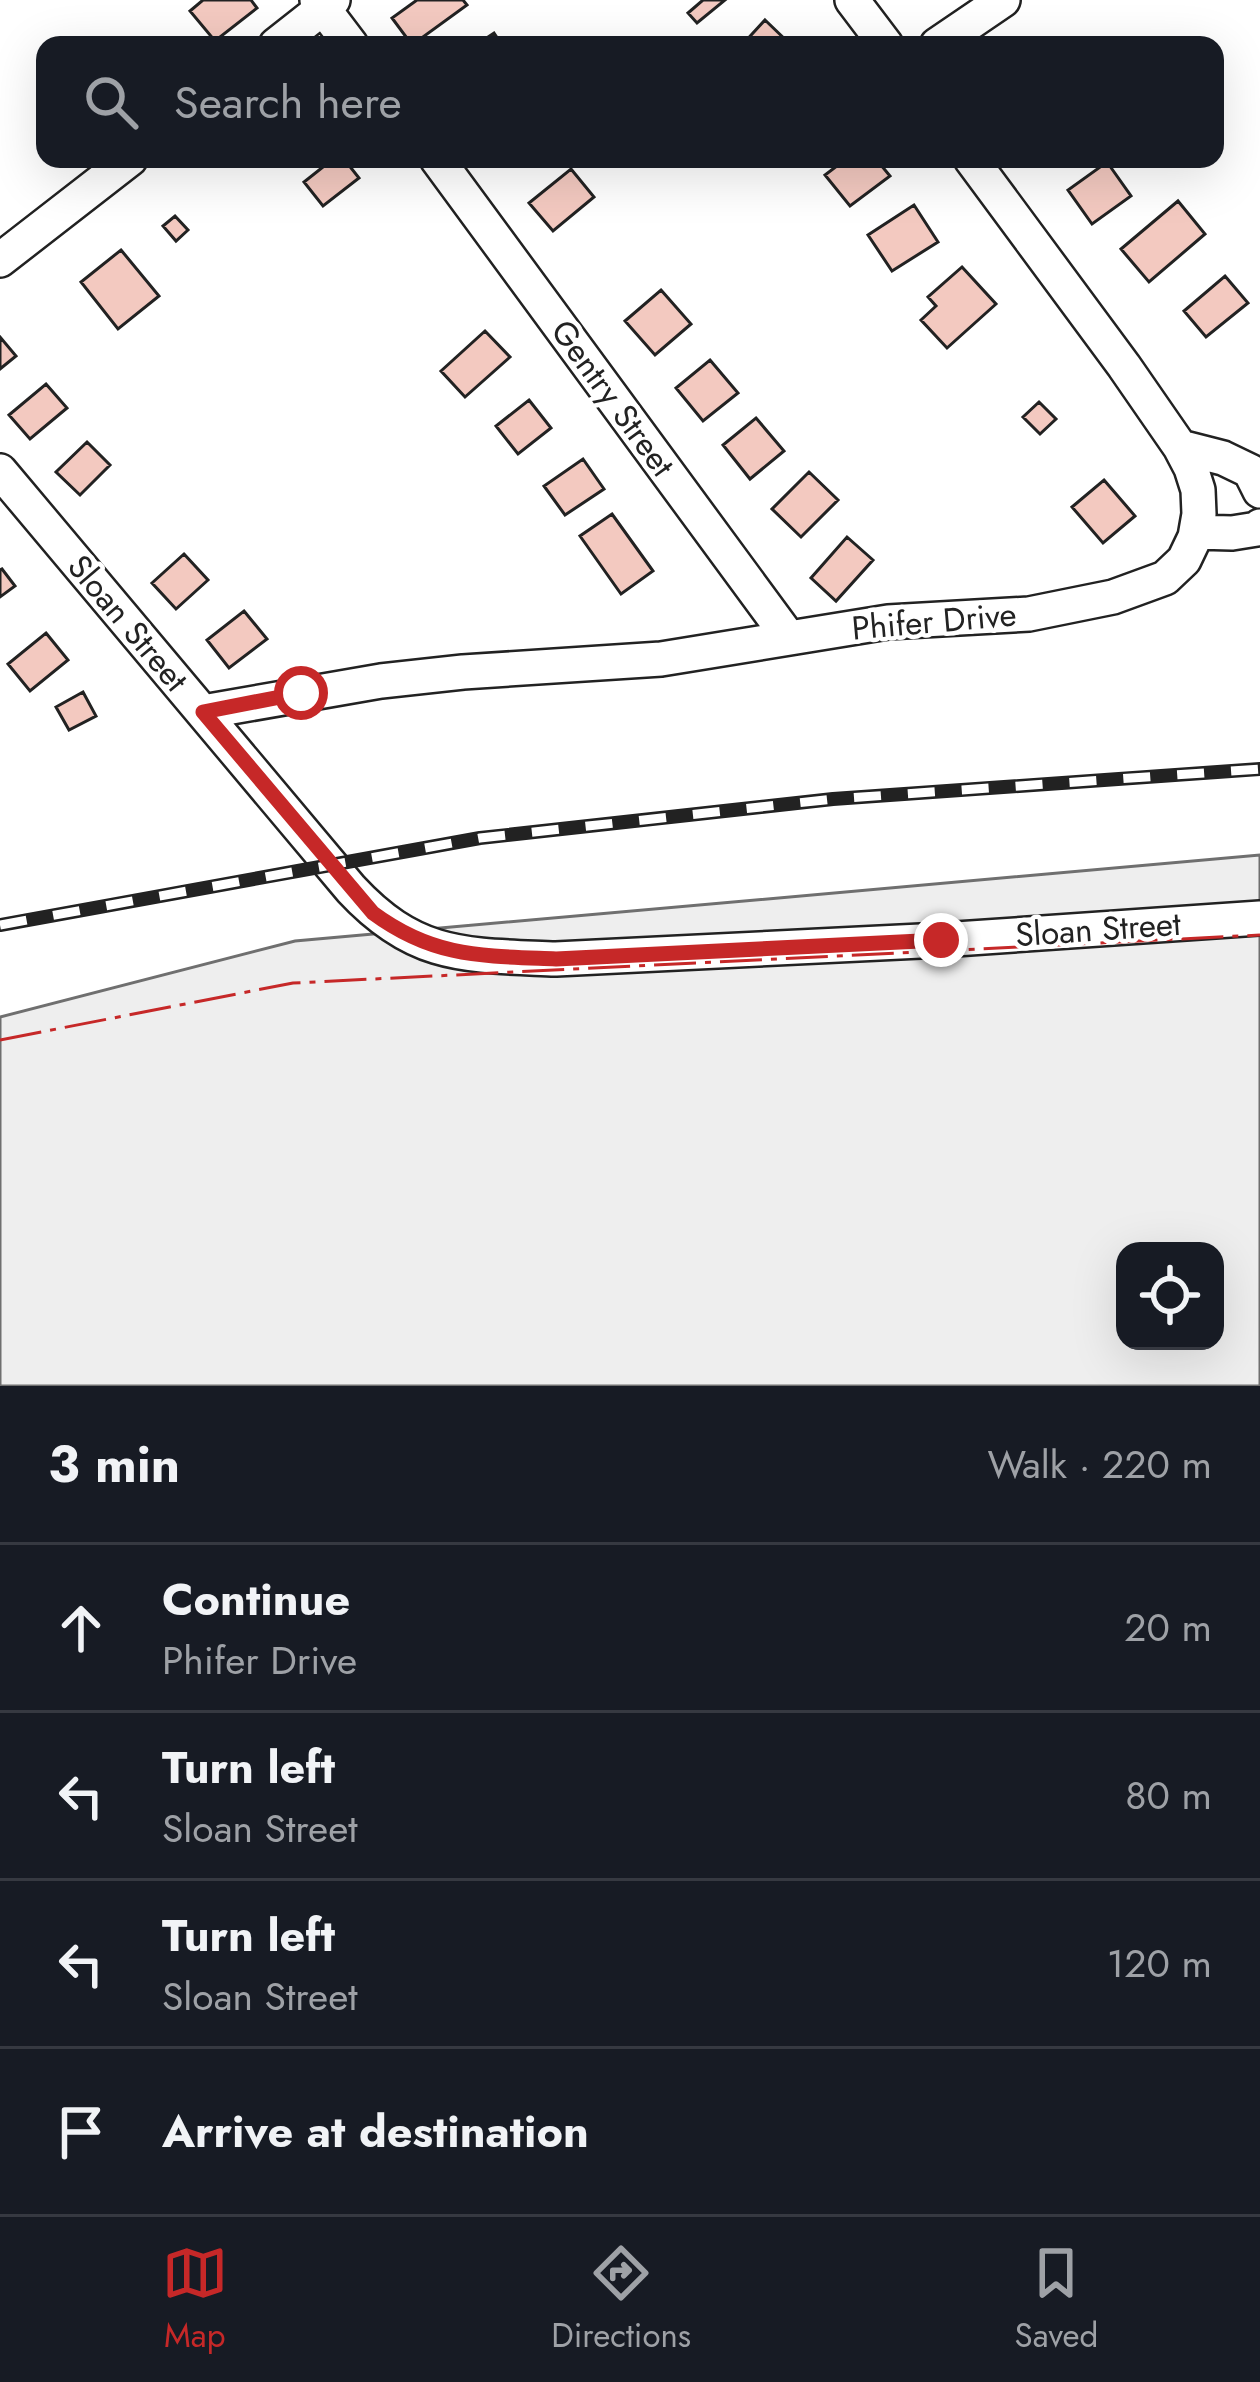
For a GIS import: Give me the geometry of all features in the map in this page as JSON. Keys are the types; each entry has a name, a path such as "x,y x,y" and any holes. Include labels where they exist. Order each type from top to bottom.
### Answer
{"street":[{"path":"852,0 879,36"},
{"path":"950,36 1003,0"},
{"path":"286,36 325,3 345,36"},
{"path":"0,260 118,168"},
{"name":"Gentry Street","path":"444,168 789,638"},
{"path":"978,168 1180,447 1198,490 1196,532 1232,533 1260,526"},
{"path":"1180,447 1250,471 1260,490"},
{"name":"Sloan Street","path":"0,471 373,913 430,946 462,953 556,959 1260,918"},
{"name":"Phifer Drive","path":"203,712 381,680 661,659 888,622 1030,614 1153,584 1175,570 1196,532"}],"shaded area":[{"path":"1260,855 1260,1386 0,1386 0,1017 295,941"}],"building":[{"path":"203,0 251,0 257,8 221,36 211,36 190,11"},
{"path":"417,0 463,0 467,5 424,36 405,36 392,18"},
{"path":"703,0 725,0 697,23 688,13"},
{"path":"765,20 782,36 750,36"},
{"path":"322,168 351,168 359,178 323,206 304,182"},
{"path":"834,168 883,168 890,176 850,206 825,175"},
{"path":"1099,168 1111,168 1131,196 1092,224 1068,190"},
{"path":"571,169 594,197 553,231 529,203"},
{"path":"1178,201 1205,234 1149,282 1121,249"},
{"path":"914,205 938,242 892,271 868,235"},
{"path":"175,216 188,230 176,241 163,226"},
{"path":"121,250 159,296 118,329 81,282"},
{"path":"962,267 996,304 947,348 921,320 936,306 928,297"},
{"path":"1225,276 1248,303 1206,337 1184,311"},
{"path":"661,290 691,324 655,355 625,321"},
{"path":"485,331 510,357 465,397 441,371"},
{"path":"0,337 16,356 0,369"},
{"path":"710,360 738,393 703,421 676,388"},
{"path":"46,384 67,408 30,439 9,415"},
{"path":"529,400 551,428 518,454 496,426"},
{"path":"1039,402 1056,419 1040,434 1023,417"},
{"path":"756,418 784,451 750,479 723,445"},
{"path":"87,442 110,465 80,495 56,472"},
{"path":"583,459 604,489 565,515 544,486"},
{"path":"809,472 838,500 801,537 772,509"},
{"path":"1104,480 1135,516 1103,543 1072,507"},
{"path":"612,514 653,571 621,594 580,536"},
{"path":"847,537 873,560 836,601 811,578"},
{"path":"184,554 208,580 176,609 152,583"},
{"path":"0,570 15,586 0,597"},
{"path":"244,611 267,639 229,668 207,640"},
{"path":"46,633 68,660 30,691 8,664"},
{"path":"83,692 96,716 69,730 56,707"}],"railway":[{"path":"0,925 480,838 833,799 1260,769"}],"power":[{"path":"0,1040 293,983 1260,935"}],"route":[{"path":"301,693 203,712 373,913 430,946 462,953 556,959 941,940"}]}
